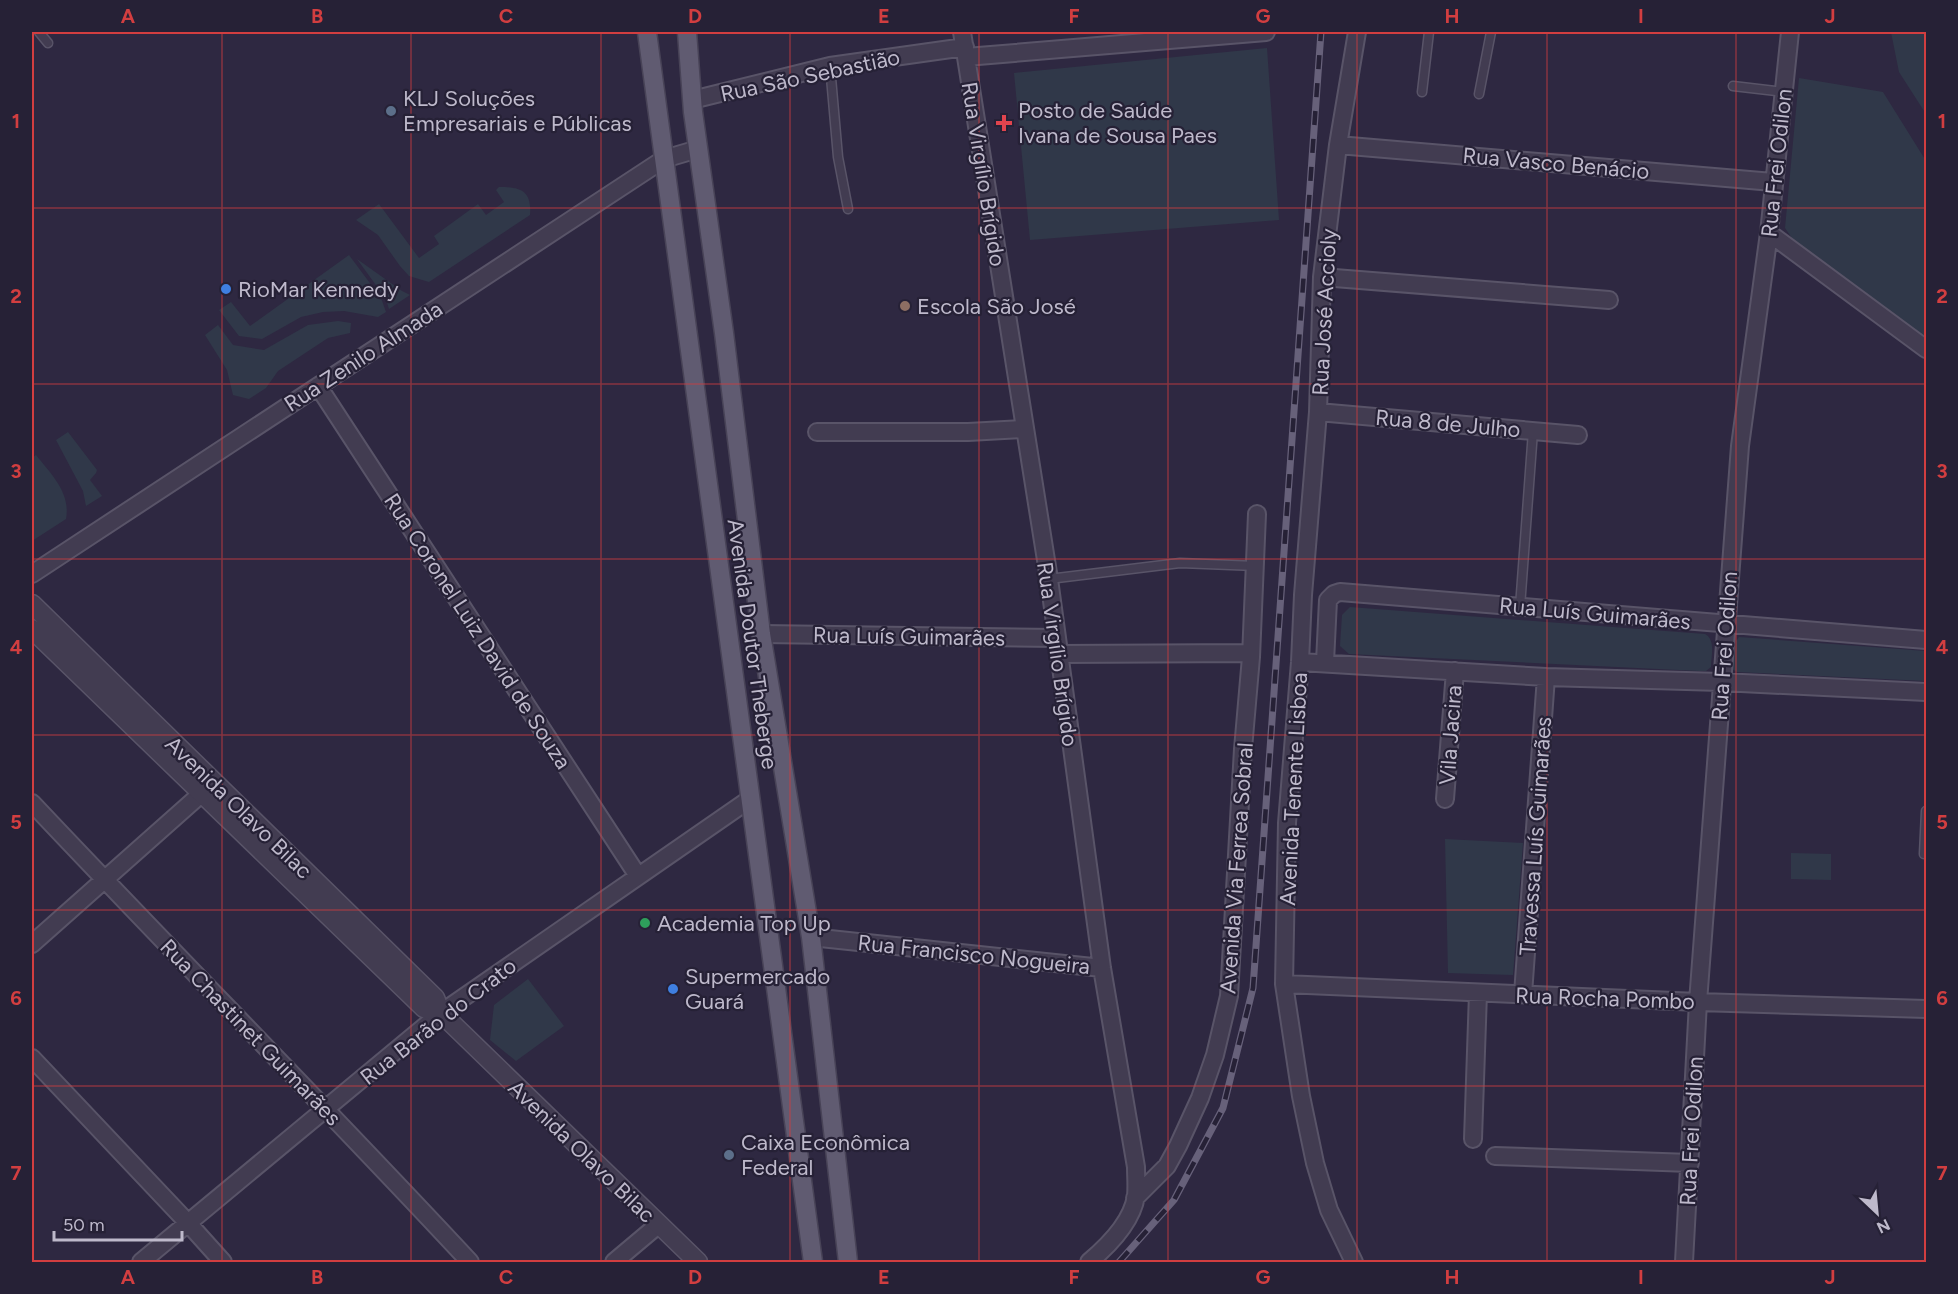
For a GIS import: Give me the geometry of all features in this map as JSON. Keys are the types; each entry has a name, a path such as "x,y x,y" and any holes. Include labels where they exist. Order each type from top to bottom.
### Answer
{"main road":[{"name":"Avenida Doutor Theberge","path":"647,32 813,1263"},
{"name":"Avenida Doutor Theberge","path":"687,32 698,149 724,333 762,640 812,937 848,1263"},
{"path":"730,651 762,640"}],"street":[{"name":"Rua São Sebastião","path":"692,100 830,66 964,45 1266,32"},
{"name":"Rua José Accioly","path":"1303,595 1318,412 1322,278 1338,145 1357,32"},
{"name":"Rua Frei Odilon","path":"1684,1263 1698,1002 1740,446 1769,233 1790,32"},
{"name":"Rua Virgílio Brígido","path":"964,45 1049,579 1102,968 1136,1167 1135,1198 1128,1216 1113,1238 1089,1263"},
{"name":"Rua Vasco Benácio","path":"1338,145 1773,182"},
{"name":"Rua Zenilo Almada","path":"32,574 664,159 698,149"},
{"path":"1769,233 1926,349"},
{"path":"1322,278 1609,300"},
{"name":"Rua Coronel Luiz David de Souza","path":"318,386 638,876"},
{"name":"Rua 8 de Julho","path":"1318,412 1578,435"},
{"path":"817,432 968,432 1024,429"},
{"name":"Avenida Via Ferrea Sobral","path":"1135,1198 1167,1166 1178,1146 1200,1098 1215,1055 1229,996 1243,749 1251,653 1257,514"},
{"name":"Rua Luís Guimarães","path":"1324,662 1328,600 1340,592 1926,640"},
{"name":"Avenida Tenente Lisboa","path":"1303,595 1287,823 1284,984 1301,1096 1315,1163 1329,1210 1354,1263"},
{"name":"Avenida Olavo Bilac","path":"32,604 435,998 441,1013 698,1263"},
{"name":"Avenida Olavo Bilac","path":"32,629 424,1008 441,1013"},
{"name":"Rua Luís Guimarães","path":"762,640 1057,646 1251,653"},
{"path":"1300,662 1546,677 1721,682 1926,692"},
{"name":"Vila Jacira","path":"1445,799 1455,671"},
{"name":"Travessa Luís Guimarães","path":"1523,994 1546,677"},
{"path":"32,944 201,794"},
{"name":"Rua Barão do Crato","path":"141,1263 441,1013 750,799"},
{"name":"Rua Chastinet Guimarães","path":"32,803 326,1109 470,1263"},
{"name":"Rua Francisco Nogueira","path":"812,937 1102,968"},
{"name":"Rua Rocha Pombo","path":"1284,984 1698,1002 1926,1009"},
{"path":"1473,1139 1478,993"},
{"path":"32,1058 223,1263"},
{"path":"1495,1156 1690,1163"},
{"path":"614,1263 658,1225"}],"lane":[{"path":"39,32 48,43"},
{"path":"1422,92 1429,32"},
{"path":"1479,94 1491,32"},
{"path":"830,66 838,157 848,209"},
{"path":"1733,86 1784,92"},
{"path":"1520,607 1533,431"},
{"path":"1049,579 1180,563 1256,566"},
{"path":"1924,854 1926,811"}],"shaded area":[{"path":"1891,32 1926,32 1926,114 1899,72"},
{"path":"1267,48 1279,220 1030,240 1014,73"},
{"path":"1799,78 1883,92 1926,161 1926,338 1794,241 1785,228"},
{"path":"499,187 524,192 529,201 530,215 429,282 409,276 378,235 356,220 379,204 419,258 439,244 434,236 478,204 486,215 504,202 496,190"},
{"path":"349,255 381,298 386,312 378,317 344,311 323,312 301,317 262,339 239,336 219,310 231,302 250,326"},
{"path":"357,259 410,295 389,309 386,299"},
{"path":"338,321 351,323 350,333 328,338 278,371 266,388 249,399 233,395 227,370 205,335 218,325 233,345 264,350 308,325"},
{"path":"68,432 97,470 90,480 102,496 86,506 83,491 56,440"},
{"path":"36,455 63,492 67,510 66,519 32,541 32,458"},
{"path":"1350,607 1705,634 1712,644 1711,667 1706,671 1699,671 1349,654 1340,646 1342,615"},
{"path":"1739,637 1926,651 1926,681 1737,672 1732,669 1736,641"},
{"path":"1445,839 1523,843 1513,975 1448,973"},
{"path":"1791,853 1831,854 1831,880 1791,879"},
{"path":"528,979 564,1026 516,1061 490,1040 494,1005"}],"railway":[{"path":"1119,1262 1174,1200 1223,1108 1253,988 1321,32"}],"place":[{"name":"KLJ Soluções Empresariais e Públicas","path":"391,111"},
{"name":"Posto de Saúde Ivana de Sousa Paes","path":"1004,123"},
{"name":"RioMar Kennedy","path":"226,289"},
{"name":"Escola São José","path":"905,306"},
{"name":"Academia Top Up","path":"645,923"},
{"name":"Supermercado Guará","path":"673,989"},
{"name":"Caixa Econômica Federal","path":"729,1155"}]}
